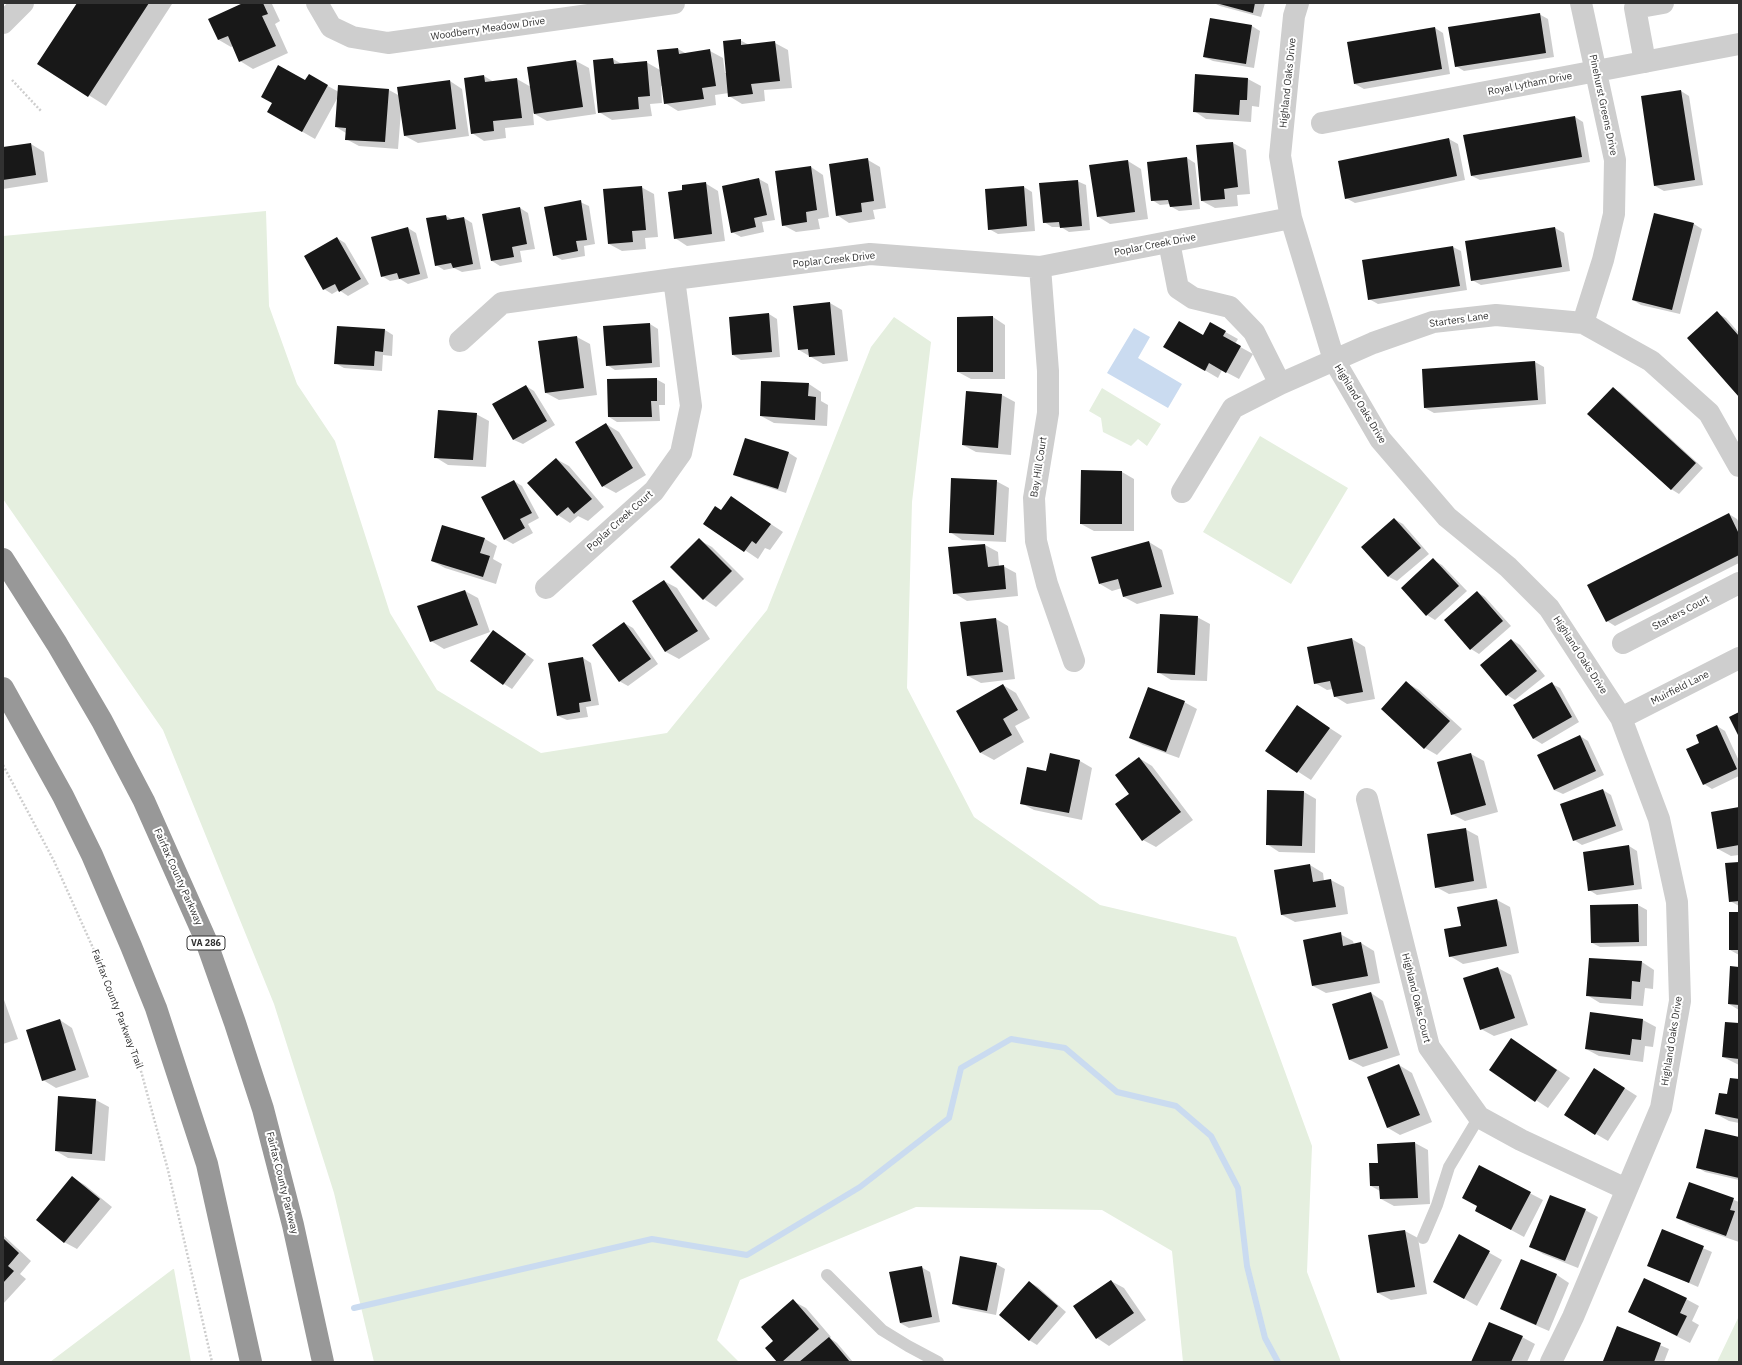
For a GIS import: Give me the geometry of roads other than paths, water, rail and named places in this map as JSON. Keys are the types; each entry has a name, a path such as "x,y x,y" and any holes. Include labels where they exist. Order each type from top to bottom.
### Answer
{"highway":[{"name":"Fairfax County Parkway","path":"3,559 57,644 102,721 144,801 205,938 263,1109 293,1225 323,1362"},
{"path":"3,688 63,796 86,842 156,1008 207,1164 251,1362"}],"street":[{"path":"3,23 23,3"},
{"name":"Woodberry Meadow Drive","path":"317,3 331,27 352,37 388,43 646,5 674,3"},
{"name":"Highland Oaks Drive","path":"1298,3 1294,16 1280,156 1291,218 1334,360 1380,439 1447,517 1508,567 1549,608 1621,718 1659,819 1677,902 1680,1001 1661,1108 1573,1317 1551,1362"},
{"name":"Pinehurst Greens Drive","path":"1581,3 1615,160 1614,214 1603,260 1583,324"},
{"path":"1645,62 1635,8 1663,3"},
{"name":"Royal Lytham Drive","path":"1322,123 1739,44"},
{"name":"Poplar Creek Drive","path":"460,341 502,303 870,254 1040,267 1291,218"},
{"path":"1169,242 1178,288 1193,298 1230,307 1254,332 1280,384"},
{"name":"Bay Hill Court","path":"1040,267 1048,372 1048,413 1034,498 1036,540 1047,584 1074,661"},
{"name":"Poplar Creek Court","path":"546,588 654,491 681,453 691,406 674,279"},
{"name":"Starters Lane","path":"1182,492 1233,408 1280,384 1373,343 1433,322 1496,315 1583,324 1651,361 1709,413 1739,466"},
{"name":"Starters Court","path":"1623,643 1739,582"},
{"name":"Muirfield Lane","path":"1621,718 1739,658"},
{"name":"Highland Oaks Court","path":"1367,799 1429,1048 1479,1117 1521,1140 1626,1189"}],"lane":[{"path":"1423,1238 1437,1205 1449,1167 1479,1117"},
{"path":"827,1275 882,1330 938,1362"}],"water":[{"path":"1134,328 1150,337 1138,358 1182,384 1168,408 1107,373"}],"waterway":[{"path":"354,1308 652,1239 747,1255 860,1187 949,1118 961,1068 1011,1039 1065,1048 1117,1092 1176,1106 1211,1136 1238,1188 1247,1266 1265,1338 1278,1362"}]}
